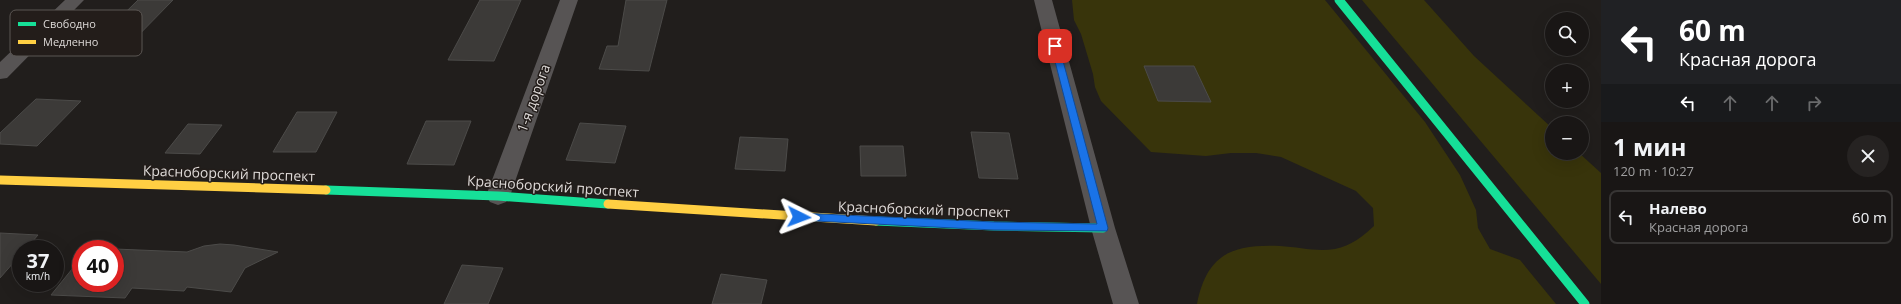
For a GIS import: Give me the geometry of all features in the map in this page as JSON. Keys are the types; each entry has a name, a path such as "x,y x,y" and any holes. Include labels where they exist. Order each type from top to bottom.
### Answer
{"street":[{"path":"65,10 75,0"},
{"name":"1-я дорога","path":"498,196 569,0"},
{"path":"1043,0 1103,228 1126,304"},
{"path":"1339,0 1585,304"},
{"path":"0,73 17,56"},
{"name":"Красноборский проспект","path":"0,180 498,196 799,217 994,226 1103,228"}],"shaded area":[{"path":"1072,0 1325,0 1425,122 1460,175 1476,210 1478,228 1490,249 1520,260 1556,304 1197,304 1201,287 1207,274 1215,263 1235,250 1263,246 1321,250 1341,248 1356,240 1374,226 1373,208 1356,191 1281,157 1256,153 1231,153 1206,156 1151,152 1101,101 1095,87 1093,74 1081,34 1074,20"},
{"path":"1362,0 1424,0 1474,56 1545,122 1545,160 1587,160 1601,173 1601,284"}],"building":[{"path":"138,0 173,0 142,32 142,10 128,10"},
{"path":"480,0 521,0 494,61 448,60"},
{"path":"626,0 667,0 649,71 599,69 607,46 618,46"},
{"path":"1144,66 1194,66 1211,102 1158,101"},
{"path":"36,99 81,101 37,146 0,144 0,133"},
{"path":"297,112 337,112 316,152 273,152"},
{"path":"426,121 471,121 454,165 407,164"},
{"path":"580,123 626,126 615,163 566,160"},
{"path":"188,124 222,125 200,154 165,153"},
{"path":"971,132 1009,133 1018,179 979,178"},
{"path":"740,137 788,139 785,171 735,169"},
{"path":"860,146 903,146 906,176 861,176"},
{"path":"0,233 38,235 34,240 12,240 12,264 0,278"},
{"path":"220,244 234,245 278,252 245,268 231,292 187,287 184,291 132,288 125,298 51,295 53,292 64,292 64,279 72,269 72,292 124,292 124,249 187,252 204,246"},
{"path":"462,265 503,268 488,304 444,304"},
{"path":"721,274 767,280 761,304 712,304"}],"traffic: fast":[{"path":"1339,0 1585,304"},
{"path":"326,190 498,196 608,204"},
{"path":"876,221 994,226 1103,228"}],"traffic: slow":[{"path":"0,180 326,190"},
{"path":"608,204 876,221"}],"route":[{"path":"799,217 994,226 1103,228 1055,46"}]}
